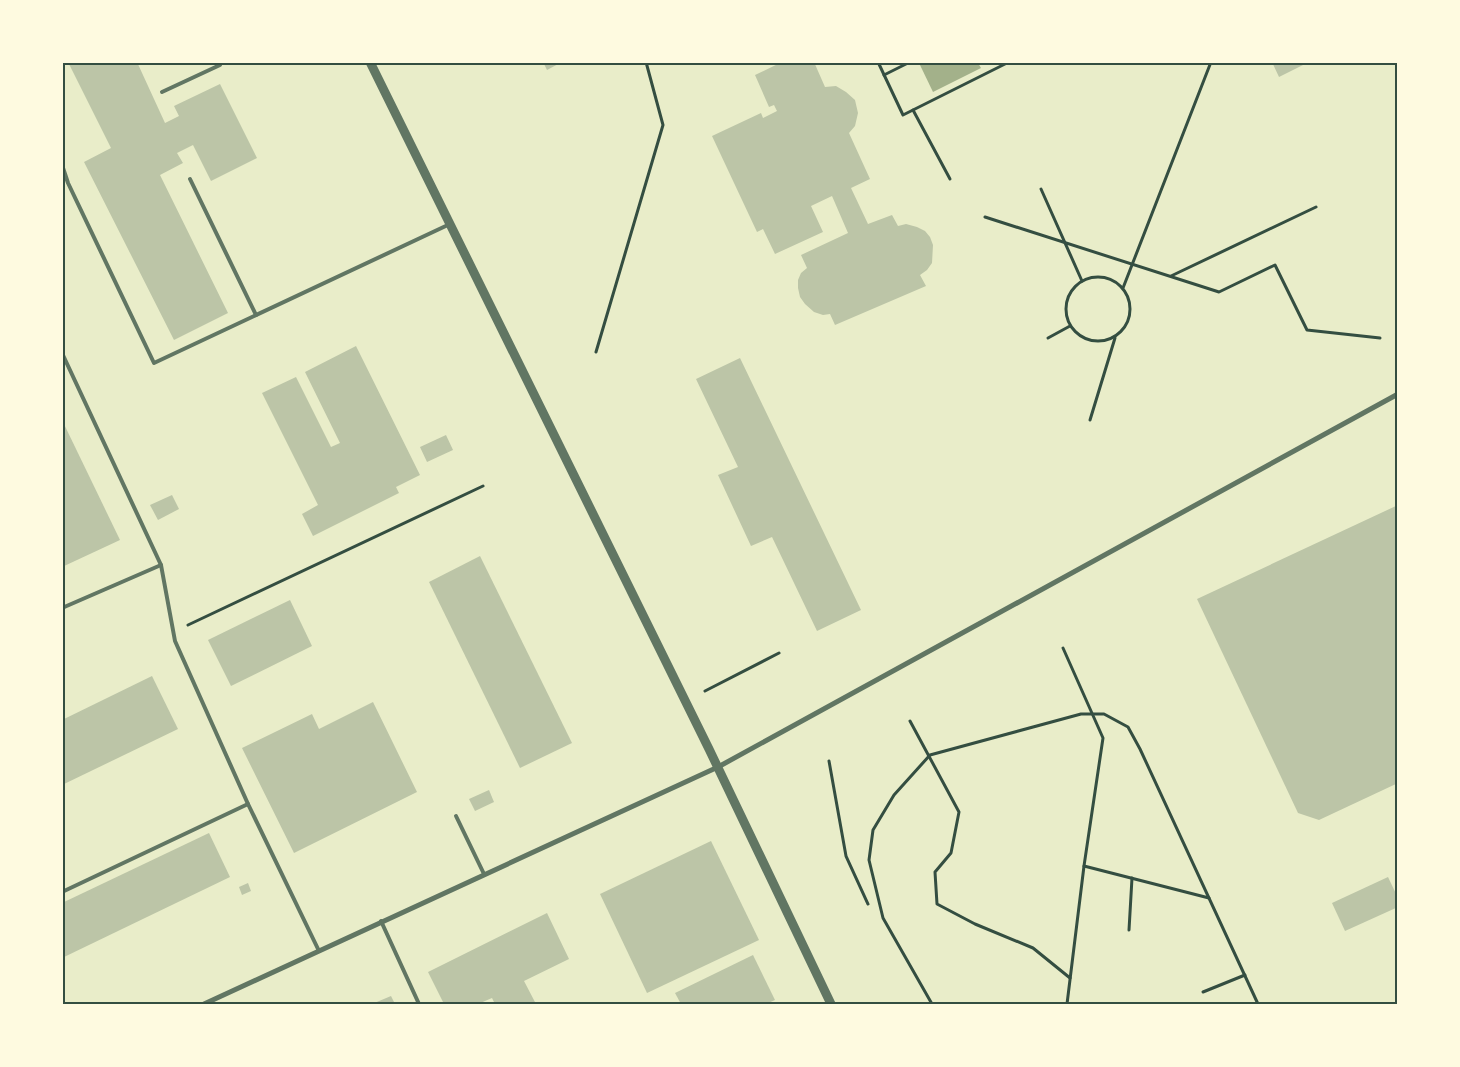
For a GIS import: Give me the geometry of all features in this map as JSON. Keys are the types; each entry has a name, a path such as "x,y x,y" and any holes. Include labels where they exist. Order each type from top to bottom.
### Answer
{"street":[{"path":"370,62 718,767 831,1004"},
{"path":"204,1004 718,767 1398,394"}],"lane":[{"path":"162,92 222,63"},
{"path":"62,165 68,183 154,363 450,224"},
{"path":"190,179 256,315"},
{"path":"62,353 161,565 175,641 248,804 319,951"},
{"path":"62,608 161,565"},
{"path":"62,892 248,804"},
{"path":"456,816 484,874"},
{"path":"381,922 419,1004"}],"path":[{"path":"596,352 663,125 646,62"},
{"path":"878,62 902,115 1009,62"},
{"path":"884,75 910,62"},
{"path":"1123,288 1211,62"},
{"path":"913,110 950,179"},
{"path":"1041,189 1082,280"},
{"path":"1171,276 1316,207"},
{"path":"985,217 1220,292 1275,265 1307,330 1380,338"},
{"path":"1104,277 1114,281 1123,288 1128,298 1129,320 1116,337 1106,341 1086,340 1070,326 1066,317 1065,307 1068,296 1073,288 1082,280 1104,277"},
{"path":"1048,338 1070,326"},
{"path":"1090,420 1116,337"},
{"path":"173,632 483,486"},
{"path":"1063,648 1103,738 1084,866 1067,1004"},
{"path":"705,691 779,653"},
{"path":"932,1004 883,918 869,860 873,830 894,795 930,755 1081,714 1104,714 1128,727 1140,749 1258,1004"},
{"path":"910,721 959,812 951,853 935,872 937,904 975,924 1033,948 1070,978"},
{"path":"829,761 846,856 868,904"},
{"path":"1084,866 1209,898"},
{"path":"1129,930 1132,878"},
{"path":"1203,992 1245,975"}],"shaded area":[{"path":"925,62 978,63 981,68 933,92 920,65"}],"building":[{"path":"68,62 137,62 165,123 179,116 174,106 220,84 257,158 211,181 193,145 177,153 183,163 160,175 228,313 174,340 84,162 111,148"},
{"path":"543,62 562,62 547,70"},
{"path":"782,62 814,62 825,87 836,86 855,100 858,113 855,126 849,133 870,179 851,188 868,224 892,215 898,226 906,224 925,231 933,245 932,263 920,275 926,286 835,325 830,314 823,315 814,312 805,304 800,297 798,288 798,280 801,273 807,268 801,255 848,233 832,196 811,206 823,232 775,254 763,229 757,232 712,136 761,113 763,118 777,111 774,105 769,107 755,75"},
{"path":"1272,62 1309,62 1279,77"},
{"path":"356,346 420,475 396,487 399,493 313,536 302,514 318,505 262,393 296,377 331,447 340,443 305,372"},
{"path":"740,358 861,610 817,631 772,537 751,546 718,475 738,467 696,379"},
{"path":"62,420 120,540 62,567"},
{"path":"446,435 453,450 427,462 420,447"},
{"path":"172,495 179,509 158,520 150,505"},
{"path":"1398,505 1398,783 1319,820 1298,813 1197,599"},
{"path":"480,556 572,743 520,768 429,582"},
{"path":"290,600 312,646 231,686 208,640"},
{"path":"152,676 178,729 62,785 62,720"},
{"path":"373,702 417,792 294,853 242,748 312,714 319,729"},
{"path":"489,790 494,802 475,811 469,799"},
{"path":"209,833 230,877 62,958 62,903"},
{"path":"711,841 759,940 647,993 600,894"},
{"path":"1388,877 1398,898 1398,907 1345,931 1332,903"},
{"path":"248,883 251,891 242,895 239,887"},
{"path":"547,913 569,959 524,981 536,1004 495,1004 492,998 478,1004 444,1004 428,972"},
{"path":"753,955 775,1000 766,1004 681,1004 675,993"},
{"path":"391,996 395,1004 372,1004"}]}
